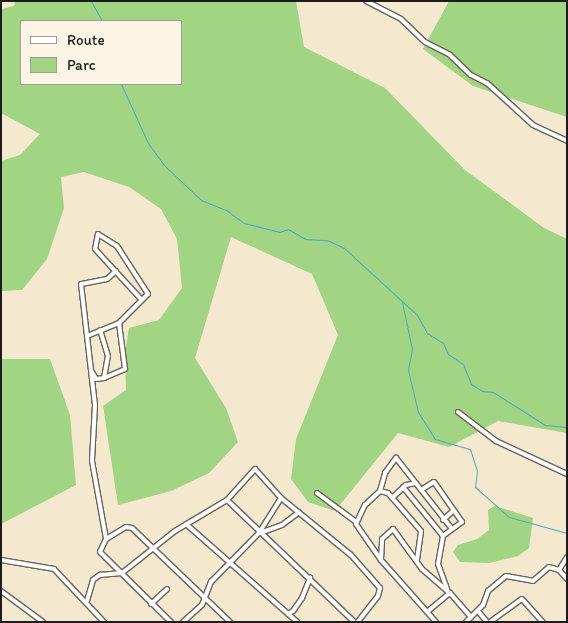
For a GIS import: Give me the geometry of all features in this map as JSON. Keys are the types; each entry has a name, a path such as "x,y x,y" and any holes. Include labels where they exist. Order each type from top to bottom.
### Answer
{"street":[{"path":"366,1 401,19 425,42 450,55 471,75 487,83 533,125 567,141"},
{"path":"87,336 119,322 148,294 147,288 117,246 99,234 95,249 141,299"},
{"path":"116,271 108,279 81,284 95,423 92,461 106,539 100,552 150,604 171,622"},
{"path":"91,370 96,379 104,378 125,369 119,322"},
{"path":"100,330 108,356 104,378"},
{"path":"458,412 496,441 567,474"},
{"path":"436,622 381,560 356,528 356,522 365,505 380,491 382,478 395,459 452,529"},
{"path":"87,601 93,580 100,575 122,574 186,524 227,500 255,469 281,498 351,555 380,588 378,596 356,622 227,500"},
{"path":"421,490 434,482 462,522 443,536 438,564 448,591"},
{"path":"392,498 404,487 416,483"},
{"path":"404,487 432,527 443,536"},
{"path":"380,491 392,498 421,531 417,560"},
{"path":"317,493 356,522"},
{"path":"183,622 205,599 208,587 229,563 260,533 281,498"},
{"path":"443,520 453,511"},
{"path":"260,533 282,525 299,512"},
{"path":"186,524 296,622"},
{"path":"106,539 130,527 230,622"},
{"path":"421,531 432,527"},
{"path":"381,560 382,539 392,529 417,560 422,570 448,591 471,617"},
{"path":"559,570 567,557"},
{"path":"1,560 54,569 87,601 104,622"},
{"path":"466,622 478,611 488,591 506,576 533,581 549,567 559,570 567,579"},
{"path":"288,614 293,611 302,598 310,578"},
{"path":"150,604 167,589"},
{"path":"1,591 43,622"},
{"path":"427,612 448,591"},
{"path":"478,611 488,622 522,599 543,622"}],"green space":[{"path":"15,1 296,1 304,47 385,88 465,170 544,228 567,239 567,433 498,421 449,447 398,433 335,511 308,502 291,479 296,439 338,335 312,274 231,237 195,358 226,408 238,442 209,473 171,491 118,505 103,406 126,390 125,352 129,328 159,320 182,288 177,239 161,209 129,187 84,172 61,177 64,208 47,259 22,290 1,291 1,161 20,155 40,134 1,113 1,9 14,6"},
{"path":"449,1 567,1 567,117 473,86 423,49"},
{"path":"1,359 50,359 70,415 76,485 1,524"},
{"path":"495,506 533,518 529,548 518,556 489,563 460,562 453,552 458,545 477,539 489,530 488,510"}],"waterway":[{"path":"91,1 101,20"},
{"path":"121,85 148,143 164,165 201,200 226,210 244,223 279,232 288,229 305,239 327,240 344,248 417,315 427,333 443,343 448,354 463,364 471,384 482,391 493,392 545,425 567,427"},
{"path":"402,302 412,349 408,370 418,412 435,439 470,449 477,471 475,487 509,517 567,533"}]}
